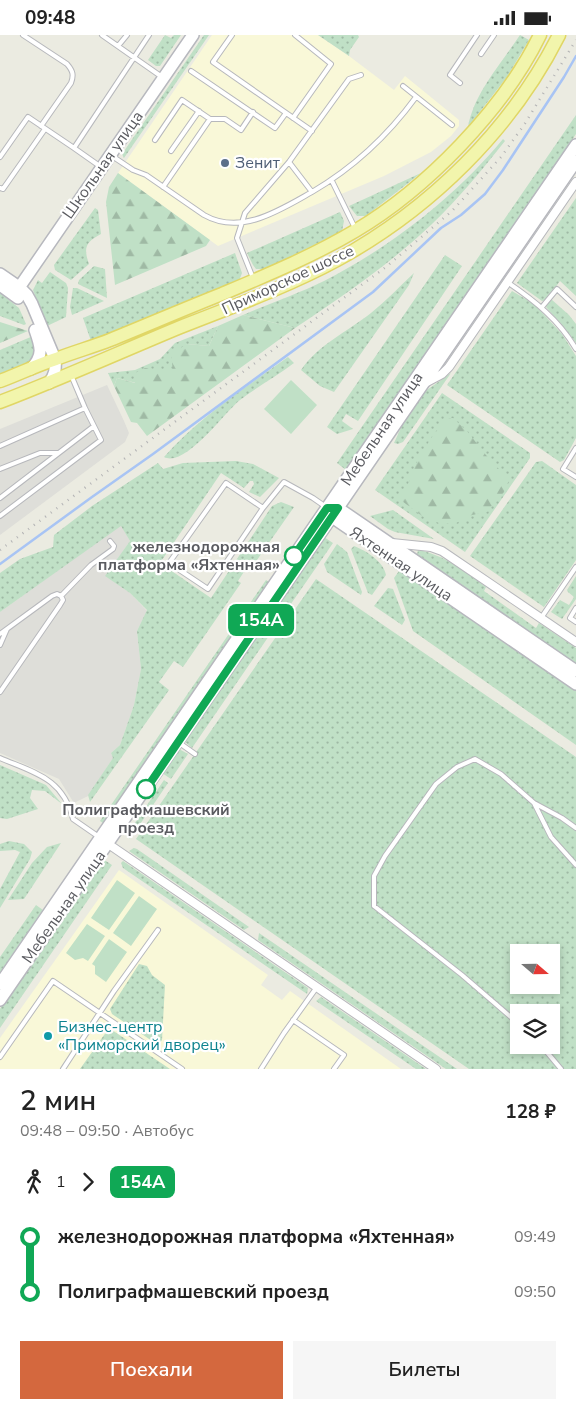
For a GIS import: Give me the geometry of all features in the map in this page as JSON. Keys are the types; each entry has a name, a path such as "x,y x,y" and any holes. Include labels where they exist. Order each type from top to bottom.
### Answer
{"main road":[{"name":"Приморское шоссе","path":"0,402 310,274 365,244 406,216 438,189 493,133 533,81 559,35"},
{"name":"Приморское шоссе","path":"0,381 55,359 109,341 254,280 302,259 356,230 397,202 427,177 490,113 510,83 536,37"}],"street":[{"name":"Школьная улица","path":"17,291 193,35"},
{"name":"Мебельная улица","path":"0,984 178,742 576,145"},
{"name":"Мебельная улица","path":"0,1000 104,841 576,161"},
{"path":"423,384 442,374 449,367 576,182"},
{"path":"0,274 32,304 55,359 56,369 48,383"},
{"path":"0,285 17,291 26,307 41,348 37,362 31,369"},
{"name":"Яхтенная улица","path":"332,511 389,542 576,671"},
{"name":"Яхтенная улица","path":"332,511 576,684"},
{"path":"389,542 431,547 442,551 576,642"},
{"path":"104,841 436,1069"}],"lane":[{"path":"0,187 3,189 71,83 73,76 72,69 67,64 23,35"},
{"path":"102,35 163,78"},
{"path":"118,46 127,35"},
{"path":"74,148 149,35"},
{"path":"232,35 213,62 312,131"},
{"path":"294,118 332,64 295,35"},
{"path":"460,83 450,75 477,35"},
{"path":"481,54 494,35"},
{"path":"190,71 275,128 286,113"},
{"path":"254,280 237,238 245,213 289,161 349,79 362,75"},
{"path":"403,86 452,125"},
{"path":"110,155 133,170 146,175 212,220 223,223 241,223 274,213 332,181 377,142 400,119 416,97"},
{"path":"155,140 182,100 210,119 225,119 241,129 253,112"},
{"path":"171,151 199,111"},
{"path":"0,157 28,117 102,168"},
{"path":"163,187 210,119"},
{"path":"289,161 312,192"},
{"path":"332,181 356,230"},
{"path":"507,282 542,307 565,333 576,349"},
{"path":"542,307 557,289 576,307"},
{"path":"0,516 101,440 70,373"},
{"path":"0,445 85,408"},
{"path":"0,498 94,426"},
{"path":"576,448 563,469 576,477"},
{"path":"0,469 40,453 58,453"},
{"path":"263,509 226,483 169,563 208,589 263,509 284,483 332,511"},
{"path":"61,596 91,565 113,549 114,546 110,541"},
{"path":"540,618 576,567"},
{"path":"0,634 52,596 57,594 61,596"},
{"path":"0,692 60,605 63,600 61,596"},
{"path":"576,609 570,618 576,622"},
{"path":"260,621 278,634"},
{"path":"0,645 8,628"},
{"path":"178,742 195,754"},
{"path":"0,758 45,778 56,785 70,805 73,819 104,841"},
{"path":"510,1016 462,975 374,906 374,875 436,784 457,767 475,759 501,774 534,803 576,828"},
{"path":"534,803 551,837 576,865"},
{"path":"63,1069 114,991 158,930"},
{"path":"0,1057 53,981 182,1069"},
{"path":"260,1069 317,987"},
{"path":"293,1019 344,1055 334,1069"},
{"path":"548,1054 561,1069"}],"shaded area":[{"path":"212,35 318,35 394,90 405,76 459,120 459,126 451,136 431,152 384,176 218,246 118,173"},
{"path":"107,385 129,433 125,442 0,535 0,429"},
{"path":"121,525 130,541 106,576 130,593 147,611 137,631 141,669 134,705 120,745 111,753 113,758 88,796 74,803 59,779 0,753 0,612"},
{"path":"119,870 268,975 261,985 282,1000 290,991 401,1069 0,1069 0,1038"}],"green space":[{"path":"165,35 171,38 174,35 181,35 160,66 156,66 148,60"},
{"path":"204,35 209,35 124,158 122,154"},
{"path":"318,35 358,35 359,37 350,50 349,56"},
{"path":"520,35 529,40 507,77 468,127 471,114 482,91"},
{"path":"576,115 576,134 346,470 337,463"},
{"path":"503,139 505,141 479,173 452,204 416,239 383,266 313,316 295,328 243,315 324,281 398,236 421,219 464,181"},
{"path":"118,173 210,240 206,246 115,285 106,202 109,187"},
{"path":"421,173 366,216 357,216 349,206"},
{"path":"576,198 576,296 560,281 546,300 542,301 517,283"},
{"path":"95,208 98,210 101,234 87,246 86,253 89,264 71,280 55,270 54,265"},
{"path":"340,212 344,221 342,231 266,269 256,269 253,265 247,253"},
{"path":"235,253 242,273 239,281 91,341 83,318"},
{"path":"445,255 462,266 358,421 346,414 342,421 353,429 337,434 327,427"},
{"path":"94,266 105,269 107,298 78,284 79,280"},
{"path":"50,272 66,283 68,288 66,317 47,326 33,290 38,280 42,283"},
{"path":"414,273 409,285 334,392 320,386 301,370 316,353 371,313"},
{"path":"73,288 77,288 104,301 72,315 70,307"},
{"path":"512,291 534,304 562,334 576,356 576,438 564,460 560,462 447,385"},
{"path":"0,293 19,308 26,324 24,325 0,316"},
{"path":"551,299 576,324 576,343 546,307"},
{"path":"243,315 295,328 147,436 137,423 131,422 114,386 117,378 135,383 135,373 145,368 173,371 171,354 187,344 209,346 218,326"},
{"path":"0,322 28,331 0,343"},
{"path":"218,326 209,346 187,344 173,371 136,383 117,378 114,386 108,373 135,370 160,359 175,343"},
{"path":"33,336 36,352 31,361 0,374 0,350"},
{"path":"288,357 294,363 240,400 193,447 182,455 173,458 164,457 207,416"},
{"path":"451,373 403,442 394,443 404,421 424,392"},
{"path":"291,380 317,405 291,434 264,409"},
{"path":"442,393 530,453 530,458 465,552 375,490"},
{"path":"453,418 467,431 509,480 504,492 487,512 472,515 454,524 439,523 422,516 398,498 408,484 419,457 443,420"},
{"path":"236,461 253,464 279,478 260,497 249,492 254,484 253,481 250,481 244,488 221,473 160,563 211,598 272,506 281,502 294,507 250,570 247,567 238,581 241,583 183,667 174,661 159,682 169,690 90,802 88,795 113,758 111,753 120,745 134,705 141,669 137,631 147,610 130,593 105,576 130,541 121,526 0,612 0,573 20,559 53,547 54,535 92,506 158,463 163,469 183,463"},
{"path":"542,461 576,485 576,560 544,607 470,556 536,462"},
{"path":"393,510 434,539 395,532 370,516"},
{"path":"324,537 333,543 275,627 267,620"},
{"path":"337,544 347,552 362,592 361,595 327,572 324,564"},
{"path":"354,546 374,557 385,570 386,575 372,595 368,593 351,549"},
{"path":"418,550 428,552 454,564 486,587 484,591 536,628 539,623 576,648 576,664 417,555"},
{"path":"399,571 421,581 576,688 576,745 413,631 394,578"},
{"path":"576,576 576,599 562,619 551,612 560,600 569,605 574,597 567,590"},
{"path":"316,579 576,757 576,1069 469,1069 136,839"},
{"path":"266,580 269,582 103,823 100,821"},
{"path":"388,588 393,589 405,620 402,625 374,606"},
{"path":"262,628 271,633 192,748 184,741"},
{"path":"179,749 188,754 171,779 162,773"},
{"path":"0,765 46,785 62,804 45,791 32,790 30,798 38,809 7,819 0,818"},
{"path":"164,780 168,783 130,839 126,836"},
{"path":"9,841 24,844 32,852 30,859 0,908 0,889 20,852 15,850 0,851 0,844"},
{"path":"61,843 24,899 8,900 32,863 47,847"},
{"path":"134,848 249,927 244,930 129,851"},
{"path":"103,859 112,865 0,1028 0,1009"},
{"path":"123,861 308,988 307,994 123,868 121,863"},
{"path":"117,880 135,893 109,930 91,918"},
{"path":"139,896 157,909 131,946 113,933"},
{"path":"36,905 43,910 0,973 0,957"},
{"path":"87,924 105,936 88,961 83,958 75,960 66,953"},
{"path":"259,933 457,1069 446,1069 258,940"},
{"path":"109,939 127,952 106,982 95,974 95,966 92,964"},
{"path":"139,964 147,966 152,975 165,985 162,1040 158,1045 112,1014 110,1009"},
{"path":"321,997 426,1069 416,1069 316,1001"},
{"path":"109,1028 170,1069 80,1069"}],"waterway":[{"path":"0,564 373,292 441,228 461,215 485,194 503,170 576,56"}],"railway":[{"path":"0,550 386,267 452,211 501,157 524,125 576,40"}],"bus line":[{"name":"154А","path":"146,789 338,508 327,508 294,556"}],"place":[{"name":"Зенит","path":"225,163"},
{"name":"железнодорожная платформа «Яхтенная»","path":"294,556"},
{"name":"Полиграфмашевский проезд","path":"146,789"},
{"name":"Бизнес-центр «Приморский дворец»","path":"48,1036"}]}
